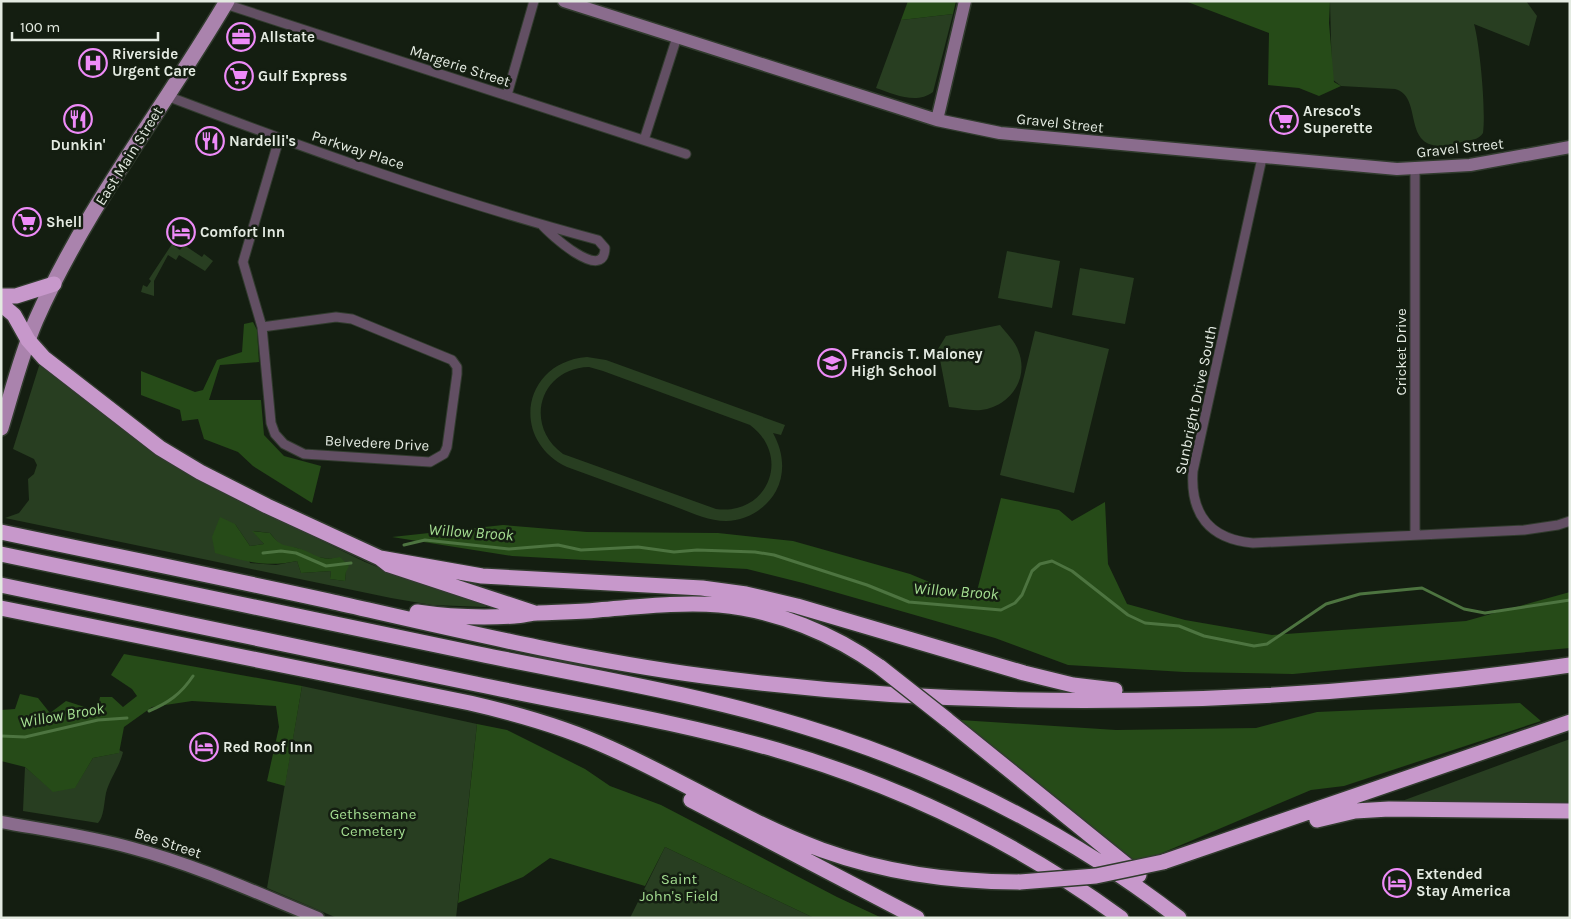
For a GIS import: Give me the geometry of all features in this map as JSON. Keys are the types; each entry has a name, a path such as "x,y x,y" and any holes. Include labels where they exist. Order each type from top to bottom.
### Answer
{"highway":[{"path":"1,296 16,296 54,284"},
{"path":"1,304 14,315 28,340 44,358 140,434 179,460 289,518 380,558 482,576 702,588 746,594 797,606 1050,680 1092,688 1151,692 1176,698"},
{"path":"1,532 569,654 756,683 850,692 1070,699 1176,698 1392,685 1570,665"},
{"path":"1,554 676,695 802,726 885,754 996,803 1093,858 1179,918"},
{"path":"380,558 389,565 419,576 535,612"},
{"path":"1,585 680,727 800,757 892,790 967,824 1058,875 1121,918"},
{"path":"342,604 366,603 460,617 518,616 535,612 577,612 666,604 732,607 773,616 810,629 849,648 880,667 1193,918"},
{"path":"1,608 502,710 553,725 610,748 768,827 838,855 882,868 932,877 1020,882 1096,876 1163,862 1264,829 1570,722"},
{"path":"1,616 25,612"},
{"path":"610,748 646,775 916,918"},
{"path":"1264,829 1297,825 1347,813 1378,809 1570,811"}],"main road":[{"name":"East Main Street","path":"1,428 28,340 54,284 94,212 226,3"}],"street":[{"path":"507,96 534,1"},
{"name":"Gravel Street","path":"564,1 596,6 676,37 937,120 1011,135 1380,169 1415,169 1479,164 1570,147"},
{"path":"937,120 965,1"},
{"name":"Margerie Street","path":"226,3 686,154"},
{"path":"644,140 676,37"},
{"name":"Parkway Place","path":"167,96 279,139 542,225 598,240 604,248 604,255 598,260 592,260 570,250 542,225"},
{"name":"Belvedere Drive","path":"262,327 344,317 452,360 457,367 458,374 447,447 444,454 430,462 304,454 284,444 275,434 271,423 262,327 243,262 279,139"},
{"name":"Sunbright Drive South","path":"1262,158 1193,471 1193,499 1207,524 1217,533 1239,542 1253,543 1524,530 1558,525 1570,521"},
{"name":"Cricket Drive","path":"1415,169 1415,534"},
{"name":"Bee Street","path":"1,822 96,840 151,853 202,871 318,918"}],"green space":[{"path":"908,1 956,1 953,14 901,20"},
{"path":"1185,1 1330,1 1329,23 1334,82 1341,86 1319,96 1299,88 1268,85 1269,33"},
{"path":"1330,1 1526,1 1537,16 1529,46 1474,24 1482,78 1483,133 1474,139 1441,146 1428,143 1420,136 1415,126 1410,103 1404,94 1395,89 1341,86 1332,79"},
{"path":"953,14 933,92 919,98 912,98 876,88 901,20"},
{"path":"172,244 180,250 184,245 202,257 204,254 213,261 205,271 179,255 176,260 168,255 154,281 154,296 141,292 143,285 147,287 151,281 149,279"},
{"path":"1007,251 1060,261 1052,308 998,298"},
{"path":"1080,268 1134,278 1125,324 1072,315"},
{"path":"253,322 257,330 259,362 220,365 209,400 261,400 264,435 284,456 321,466 312,503 253,466 238,452 204,439 198,419 182,421 180,410 141,395 141,371 195,392 203,390 217,360 242,352 244,324"},
{"path":"1000,325 1015,343 1021,360 1021,371 1015,389 1009,397 991,408 969,410 949,407 938,349 946,336"},
{"path":"1035,331 1109,349 1074,493 1000,475"},
{"path":"587,357 606,360 785,425 781,435 773,433 779,447 782,462 781,476 776,491 767,503 755,513 741,519 719,521 567,467 549,454 537,439 531,421 531,403 537,387 549,372 565,362","holes":["589,367 750,425 763,438 770,452 771,467 768,481 761,494 749,503 734,509 716,509 563,454 551,442 543,428 541,414 543,400 549,387 559,377 572,370"]},
{"path":"39,366 43,366 269,515 365,562 402,577 485,603 486,607 432,605 391,598 5,518 19,513 29,500 28,479 34,474 37,465 34,459 13,449","holes":["235,524 250,546 264,544 253,531 270,533 279,544 286,547 297,548 315,557 334,559 346,572 345,581 330,579 331,571 301,573 297,561 276,565 250,563"]},
{"path":"1001,498 1059,510 1072,521 1105,502 1108,564 1127,604 1185,620 1272,635 1466,621 1570,592 1570,648 1293,674 1184,672 1068,665 995,638 803,583 747,569 512,556 392,537 503,525 587,532 718,533 793,541 910,574 958,594 976,595"},
{"path":"220,517 235,524 250,546 264,544 252,531 270,533 282,544 322,558 340,557 349,566 345,581 330,579 331,571 301,573 297,561 265,564 215,553 212,537"},
{"path":"124,654 302,686 285,786 267,781 279,727 276,706 192,701 152,707 124,727 119,753 93,758 75,788 53,792 25,767 1,761 1,710 15,709 20,694 38,698 50,713 66,701 97,711 100,697 112,697 123,707 137,696 132,689 111,675"},
{"name":"Gethsemane Cemetery","path":"302,686 477,724 456,918 337,918 267,888"},
{"path":"1520,703 1541,721 1344,786 1311,790 1155,856 1133,862 960,720 1116,730 1256,728 1317,712"},
{"path":"477,724 507,730 585,769 610,786 661,805 837,897 882,918 814,918 665,847 645,886 550,858 523,877 458,903"},
{"path":"1570,739 1570,804 1402,801"},
{"path":"119,750 123,752 122,757 106,793 103,813 98,823 23,811 25,767 53,791 75,787 93,758 118,753"},
{"name":"Saint John's Field","path":"665,847 814,918 630,918"}],"waterway":[{"name":"Willow Brook","path":"404,545 425,540 509,549 558,545 581,550 638,547 674,552 697,550 755,552 774,555 867,585 909,602 1001,610 1015,603 1022,595 1032,571 1040,564 1052,561 1072,571 1128,615 1145,623 1179,626 1204,636 1254,646 1267,644 1326,604 1360,594 1422,588 1464,609 1485,613 1570,600"},
{"name":"Willow Brook","path":"263,553 281,551 296,553 326,566 351,563"},
{"name":"Willow Brook","path":"149,711 174,697 193,676"},
{"name":"Willow Brook","path":"1,736 25,737 98,720 127,718"}],"place":[{"name":"Allstate","path":"241,37"},
{"name":"Riverside Urgent Care","path":"93,63"},
{"name":"Gulf Express","path":"239,76"},
{"name":"Dunkin'","path":"78,119"},
{"name":"Aresco's Superette","path":"1284,120"},
{"name":"Nardelli's","path":"210,141"},
{"name":"Shell","path":"27,222"},
{"name":"Comfort Inn","path":"181,232"},
{"name":"Francis T. Maloney High School","path":"832,363"},
{"name":"Red Roof Inn","path":"204,747"},
{"name":"Extended Stay America","path":"1397,883"}]}
